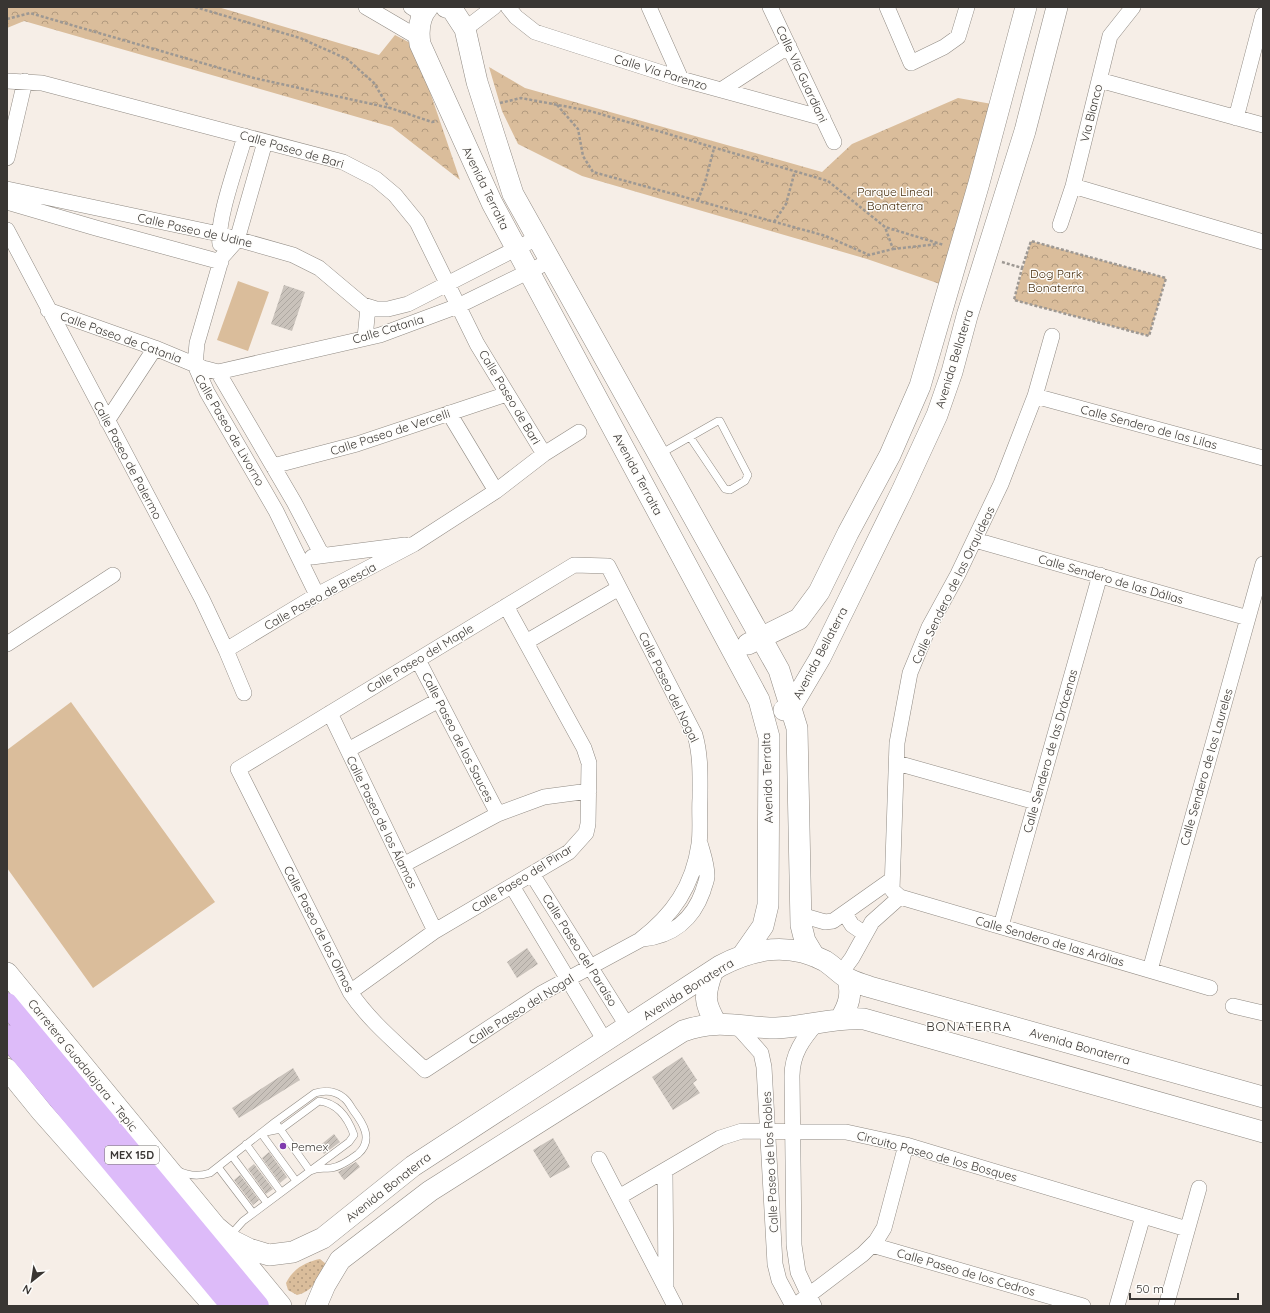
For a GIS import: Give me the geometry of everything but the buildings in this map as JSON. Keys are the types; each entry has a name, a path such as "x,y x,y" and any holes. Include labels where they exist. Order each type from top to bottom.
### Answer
{"highway":[{"name":"MEX 15D","path":"7,1004 258,1306"},
{"path":"7,1036 232,1306"},
{"path":"236,1280 252,1288 273,1306"}],"street":[{"path":"465,29 494,7"},
{"name":"Calle Vía Parenzo","path":"508,7 516,17 535,32 681,79 823,118"},
{"path":"649,7 681,79"},
{"name":"Calle Vía Guardiani","path":"770,7 834,142"},
{"path":"887,7 912,63 944,47 958,37 967,7"},
{"name":"Avenida Bellaterra","path":"733,651 761,639 799,619 819,592 848,533 890,455 920,386 960,250 1026,7"},
{"name":"Avenida Bellaterra","path":"764,718 791,707 820,658 902,491 937,415 952,372 1025,131 1057,7"},
{"name":"Via Bianco","path":"1060,225 1072,186 1110,36 1133,7"},
{"path":"372,8 419,38"},
{"name":"Avenida Terralta","path":"451,8 465,29 477,82 513,194 658,456 779,670 797,728 801,925 805,941 814,956"},
{"path":"419,38 420,9"},
{"path":"1236,118 1263,15"},
{"name":"Avenida Terralta","path":"419,38 492,203 759,700 769,737 768,905 763,926 742,956"},
{"path":"721,90 789,46"},
{"name":"Calle Paseo de Bari","path":"7,80 42,83 343,162 376,179 395,195 417,222 477,344 544,454"},
{"path":"1099,80 1263,125"},
{"path":"7,158 25,81"},
{"name":"Calle Paseo de Livorno","path":"245,136 219,234 221,260 197,343 195,365 196,372 276,510 317,595"},
{"name":"Calle Paseo de Livorno","path":"221,260 237,240 266,142"},
{"path":"1072,186 1263,242"},
{"name":"Calle Paseo de Udine","path":"7,189 219,234 293,255 319,268 363,305 376,309 388,309 408,304 537,238"},
{"name":"Calle Paseo de Udine","path":"7,202 96,228 221,260"},
{"name":"Calle Paseo de Palermo","path":"7,230 202,599 244,693"},
{"name":"Calle Catania","path":"218,372 380,335 458,306 550,261"},
{"path":"365,338 368,307"},
{"name":"Calle Paseo de Catania","path":"48,310 155,348 195,365 218,372"},
{"name":"Calle Sendero de las Orquídeas","path":"894,889 897,743 910,672 929,627 975,540 1002,484 1035,396 1052,336"},
{"path":"107,421 155,348"},
{"name":"Calle Paseo de Livorno","path":"218,372 273,466 322,555"},
{"name":"Calle Paseo de Vercelli","path":"273,466 358,444 507,394"},
{"name":"Calle Sendero de las Lilas","path":"1035,396 1263,458"},
{"path":"449,413 496,491"},
{"name":"Calle Paseo de Brescia","path":"226,650 317,595 414,544 496,491 544,454 579,432"},
{"name":"Calle Sendero de las Dálias","path":"975,540 1248,618"},
{"name":"Calle Paseo de Brescia","path":"300,560 322,555 414,544"},
{"name":"Calle Sendero de los Laureles","path":"1150,970 1263,564"},
{"name":"Calle Paseo del Maple","path":"238,769 574,565 608,566"},
{"name":"Calle Paseo del Nogal","path":"425,1070 542,993 640,940 657,938 672,932 688,919 700,900 707,878 706,863 699,840 700,756 698,746 690,725 608,566"},
{"path":"7,644 113,576"},
{"name":"Calle Sendero de las Drácenas","path":"1001,926 1100,576"},
{"path":"526,642 619,588"},
{"name":"Calle Paseo del Pinar","path":"350,992 435,931 569,852 583,838 588,824 589,763 584,748 506,606"},
{"name":"Calle Paseo de los Sauces","path":"418,660 498,814"},
{"path":"348,750 439,700"},
{"name":"Calle Paseo de los Álamos","path":"330,713 435,931"},
{"path":"897,763 1036,802"},
{"name":"Calle Paseo de los Olmos","path":"238,769 350,992 361,1008 378,1026 425,1070"},
{"path":"403,865 498,814 544,797 589,791"},
{"name":"Calle Paseo del Paraíso","path":"532,874 628,1027"},
{"name":"Calle Paseo del Paraíso","path":"512,886 606,1041"},
{"path":"801,915 825,922 833,921 894,889"},
{"path":"841,1018 849,1000 851,990 844,976 865,934 894,889"},
{"name":"Calle Sendero de las Arálias","path":"894,889 1001,926 1210,988"},
{"path":"845,914 852,925 865,934"},
{"name":"Avenida Bonaterra","path":"235,1247 249,1249 269,1255 293,1252 323,1238 413,1166 712,973 720,966 752,952 783,948 814,956 827,962 844,976 870,987 1254,1094"},
{"name":"Carretera Guadalajara - Tepic","path":"7,973 215,1226 235,1247 281,1306"},
{"path":"712,973 706,990 707,1008 726,1024"},
{"path":"1232,1006 1263,1013"},
{"path":"316,1306 325,1285 340,1260 430,1191 683,1031 699,1025 726,1024 776,1028 841,1018 864,1019 1263,1132"},
{"name":"Calle Paseo de los Robles","path":"811,1301 798,1272 794,1245 792,1066 803,1038 816,1023"},
{"name":"Calle Paseo de los Robles","path":"726,1024 761,1053 765,1080 775,1264 779,1280 793,1306"},
{"path":"1052,1072 1059,1040"},
{"path":"7,1069 42,1112 214,1306"},
{"path":"1238,1125 1254,1094"},
{"name":"Circuito Paseo de los Bosques","path":"619,1198 720,1138 742,1131 792,1130 846,1132 906,1145 1187,1229"},
{"path":"793,1306 811,1301 872,1245 884,1228 906,1145"},
{"path":"599,1159 675,1306"},
{"path":"413,1166 430,1191"},
{"path":"665,1170 666,1288"},
{"path":"1166,1306 1199,1188"},
{"path":"1117,1306 1143,1216"},
{"path":"323,1238 340,1260"},
{"name":"Calle Paseo de los Cedros","path":"872,1245 1056,1302 1083,1306"}],"lane":[{"path":"658,456 690,437 718,421 720,421 748,475 746,480 730,490 725,489 690,437"},
{"path":"155,1153 169,1165 190,1175 200,1176 218,1167 246,1144 308,1098 322,1091 334,1092 345,1098 364,1126 366,1135 364,1144 359,1153 340,1166 330,1168 320,1167 310,1171"},
{"path":"235,1247 235,1230 252,1213 349,1142 354,1135 337,1107 328,1102 319,1101 281,1129 261,1133"},
{"path":"276,1122 310,1171"},
{"path":"261,1133 296,1182"},
{"path":"246,1144 281,1192"},
{"path":"232,1156 267,1203"},
{"path":"218,1167 252,1213"}],"path":[{"path":"195,7 300,38 347,59 374,83 390,108"},
{"path":"7,19 30,13 254,78 390,108 432,122 453,117"},
{"path":"485,107 521,98 590,111 828,180 885,227 960,250"},
{"path":"557,105 578,129 583,156 593,172 826,236 869,255 893,249 940,243"},
{"path":"698,200 706,179 714,148"},
{"path":"774,222 786,204 795,171"},
{"path":"885,227 893,249"},
{"path":"1031,241 1166,278 1150,336 1014,300 1022,268 1031,241"},
{"path":"986,257 1022,268"}],"green space":[{"path":"7,7 218,7 379,55 395,35 414,45 460,180 392,127 24,21 7,28"},
{"name":"Parque Lineal Bonaterra","path":"489,67 525,88 822,172 852,144 958,98 992,104 940,284 867,259 582,176 518,144 502,111"},
{"name":"Dog Park Bonaterra","path":"1031,241 1166,278 1149,336 1014,300"},
{"path":"238,281 269,292 248,351 217,340"},
{"path":"71,702 215,902 93,988 7,868 7,750"},
{"path":"320,1259 326,1264 312,1287 297,1295 288,1290 286,1283 296,1270 304,1264"}],"place":[{"name":"Pemex","path":"283,1146"}],"district":[{"name":"BONATERRA","path":"969,1026"}]}
